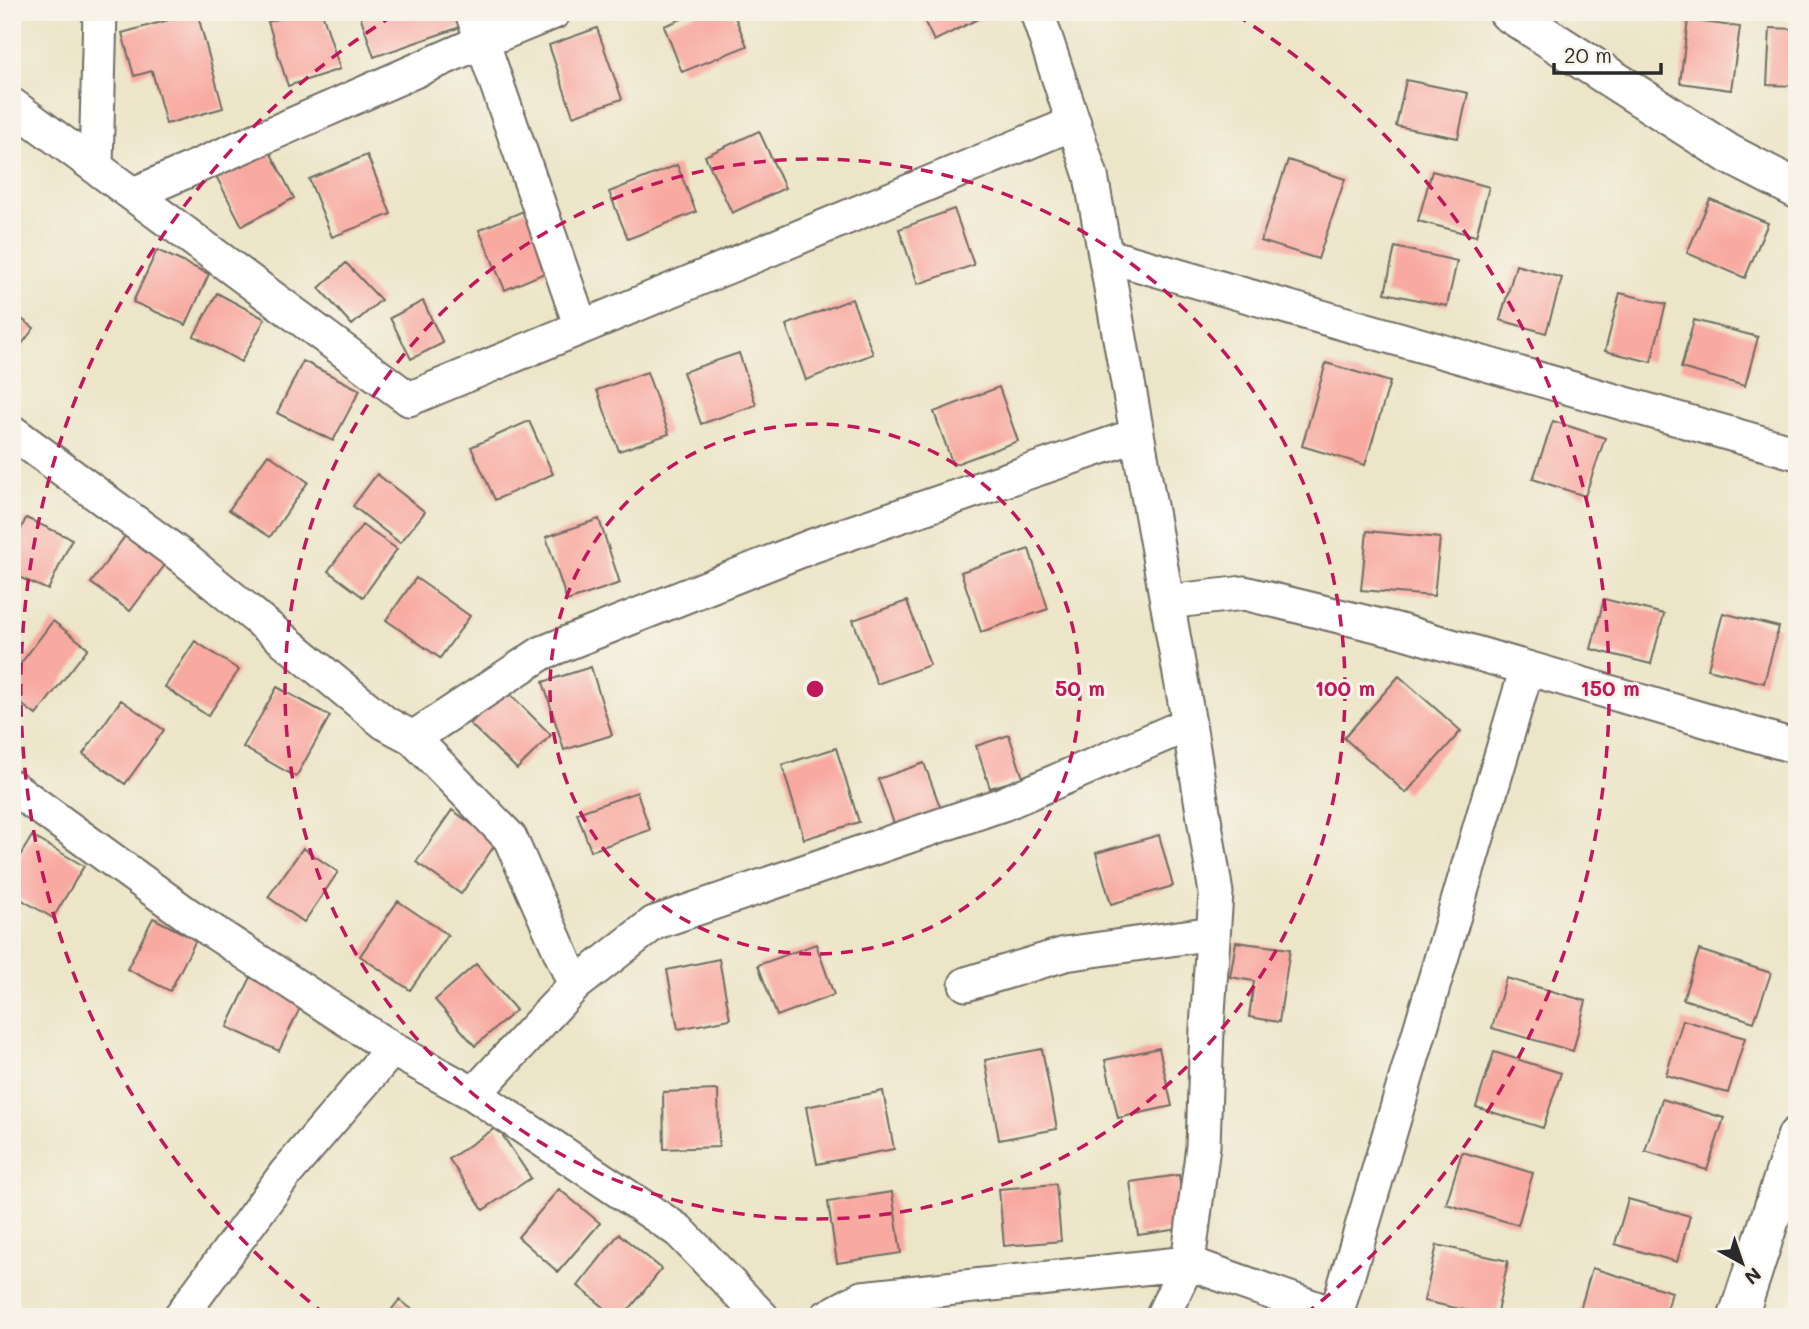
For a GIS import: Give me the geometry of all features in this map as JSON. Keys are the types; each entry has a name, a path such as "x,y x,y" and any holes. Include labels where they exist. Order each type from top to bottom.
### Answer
{"street":[{"path":"96,166 100,12"},
{"path":"134,194 478,27 554,12"},
{"path":"1037,12 1091,176 1189,724 1216,893 1203,1146 1188,1263 1162,1317"},
{"path":"1508,12 1729,154 1797,189"},
{"path":"478,27 580,327"},
{"path":"12,105 409,399 1074,123"},
{"path":"1105,256 1797,453"},
{"path":"12,432 181,556 385,723 413,738 510,838 575,985"},
{"path":"413,738 542,653 811,546 1137,435"},
{"path":"1167,602 1244,593 1397,630 1797,747"},
{"path":"827,1317 862,1298 1188,1263 1339,1316 1527,668"},
{"path":"474,1094 575,985 654,923 1003,804 1189,724"},
{"path":"12,787 188,915 392,1049 474,1094 679,1231 762,1317"},
{"path":"966,984 1065,954 1213,933"},
{"path":"184,1315 286,1173 392,1049"},
{"path":"1738,1317 1797,1136"}],"building":[{"path":"197,12 223,108 166,124 152,71 134,76 122,33"},
{"path":"298,12 322,12 340,69 288,86 268,22"},
{"path":"359,12 469,12 472,23 374,57"},
{"path":"699,12 733,12 747,46 682,72 664,26"},
{"path":"920,12 992,12 934,41"},
{"path":"1688,20 1740,27 1731,90 1680,83"},
{"path":"597,28 622,99 573,116 549,45"},
{"path":"1770,28 1797,29 1797,86 1767,85"},
{"path":"1406,80 1468,93 1458,138 1396,126"},
{"path":"759,131 785,188 732,213 705,156"},
{"path":"267,146 294,198 242,226 215,174"},
{"path":"367,155 391,214 332,237 309,179"},
{"path":"1288,160 1345,179 1318,259 1261,241"},
{"path":"677,165 696,212 628,239 609,192"},
{"path":"1432,171 1489,187 1476,236 1418,221"},
{"path":"1710,199 1768,223 1745,278 1687,253"},
{"path":"528,209 554,269 505,290 479,230"},
{"path":"954,209 974,265 918,284 899,229"},
{"path":"1395,247 1457,261 1447,306 1385,293"},
{"path":"157,250 209,274 186,325 133,302"},
{"path":"346,263 381,300 352,325 319,288"},
{"path":"1516,265 1562,278 1546,333 1500,320"},
{"path":"217,293 265,319 241,362 194,336"},
{"path":"1620,293 1666,304 1651,362 1605,351"},
{"path":"852,299 873,354 806,380 786,325"},
{"path":"423,301 443,343 411,359 390,318"},
{"path":"12,312 34,328 12,357"},
{"path":"1694,320 1758,337 1745,386 1681,368"},
{"path":"739,353 756,405 701,424 683,372"},
{"path":"303,361 360,390 333,441 277,413"},
{"path":"1326,363 1390,382 1365,465 1302,446"},
{"path":"647,372 669,434 619,451 597,390"},
{"path":"999,387 1018,441 953,465 934,412"},
{"path":"529,421 553,474 495,500 471,447"},
{"path":"1553,421 1605,438 1585,496 1533,479"},
{"path":"268,454 308,482 270,537 229,510"},
{"path":"377,474 425,512 400,543 353,506"},
{"path":"26,518 72,539 48,590 12,574 12,548"},
{"path":"599,519 620,583 567,601 546,537"},
{"path":"362,525 397,549 363,597 328,571"},
{"path":"131,528 171,557 130,611 91,583"},
{"path":"1367,531 1440,538 1434,596 1361,590"},
{"path":"1029,549 1048,609 981,632 961,572"},
{"path":"416,578 470,616 440,658 386,620"},
{"path":"1604,599 1664,614 1651,664 1591,649"},
{"path":"907,601 930,665 877,684 853,620"},
{"path":"1723,613 1779,627 1764,683 1708,669"},
{"path":"53,621 88,648 36,715 12,697 12,675"},
{"path":"195,641 239,670 208,716 165,687"},
{"path":"591,667 612,735 564,750 543,682"},
{"path":"1399,676 1461,731 1406,793 1344,738"},
{"path":"277,687 330,716 296,777 243,747"},
{"path":"504,688 551,735 517,769 470,724"},
{"path":"121,700 164,730 125,784 83,754"},
{"path":"1009,735 1023,778 990,788 976,746"},
{"path":"836,748 859,822 804,839 782,765"},
{"path":"924,763 942,812 896,829 878,779"},
{"path":"637,792 650,830 591,851 577,813"},
{"path":"452,810 497,842 461,894 416,862"},
{"path":"1159,835 1173,886 1111,904 1096,853"},
{"path":"32,836 84,866 53,918 12,894 12,869"},
{"path":"303,848 338,872 304,922 268,897"},
{"path":"398,901 448,935 410,990 360,956"},
{"path":"153,918 196,940 170,991 127,969"},
{"path":"1236,942 1290,949 1279,1022 1249,1017 1254,981 1230,977"},
{"path":"816,944 834,995 777,1016 758,965"},
{"path":"1699,950 1771,973 1754,1022 1683,999"},
{"path":"719,959 730,1019 678,1029 667,970"},
{"path":"476,964 516,1010 475,1046 435,1000"},
{"path":"251,977 303,1002 279,1051 227,1027"},
{"path":"1506,978 1586,1001 1573,1051 1492,1028"},
{"path":"1683,1020 1745,1038 1728,1093 1666,1075"},
{"path":"1159,1048 1172,1106 1118,1118 1105,1060"},
{"path":"1042,1049 1057,1129 999,1140 985,1060"},
{"path":"1494,1052 1561,1073 1543,1128 1476,1107"},
{"path":"718,1090 719,1147 664,1149 663,1092"},
{"path":"883,1091 894,1149 817,1164 806,1107"},
{"path":"1662,1099 1724,1118 1707,1170 1645,1151"},
{"path":"497,1127 531,1178 483,1210 449,1159"},
{"path":"1462,1152 1533,1173 1518,1225 1446,1204"},
{"path":"1179,1175 1186,1228 1138,1235 1130,1182"},
{"path":"1056,1184 1061,1241 1004,1246 999,1189"},
{"path":"559,1189 600,1223 558,1272 518,1237"},
{"path":"892,1192 901,1253 837,1263 828,1202"},
{"path":"1628,1199 1690,1216 1677,1262 1615,1244"},
{"path":"619,1234 662,1269 623,1317 616,1317 578,1286"},
{"path":"1437,1245 1508,1261 1496,1317 1424,1301"},
{"path":"1592,1268 1672,1292 1665,1317 1578,1317"},
{"path":"399,1300 423,1317 386,1317"}]}
